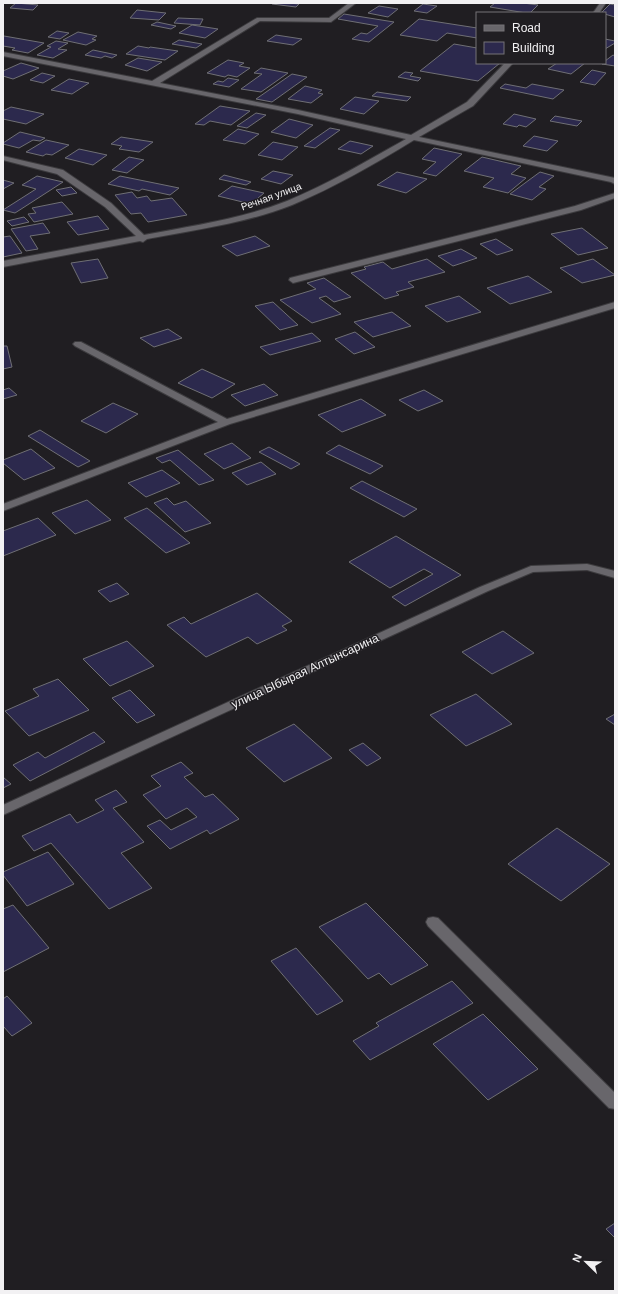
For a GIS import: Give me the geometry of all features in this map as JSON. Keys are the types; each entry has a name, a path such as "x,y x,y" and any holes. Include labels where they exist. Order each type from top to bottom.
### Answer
{"street":[{"path":"154,83 259,19 331,20 353,3"},
{"path":"597,12 603,3"},
{"path":"3,54 298,112 615,181"},
{"name":"Речная улица","path":"3,264 231,221 289,203 360,169 470,104 508,64"},
{"path":"3,158 60,172 108,205 143,238"},
{"path":"293,280 578,208 615,196"},
{"path":"3,508 226,422 615,305"},
{"path":"78,344 226,422"},
{"name":"улица Ыбырая Алтынсарина","path":"3,810 484,589 531,569 587,567 615,575"},
{"path":"433,922 615,1103"}],"building":[{"path":"16,3 38,5 33,10 10,8"},
{"path":"495,3 523,3 538,5 531,12 520,12 490,7"},
{"path":"272,4 299,4 296,7"},
{"path":"423,4 437,6 427,13 414,11"},
{"path":"610,4 615,5 615,17 606,14 606,12 602,12"},
{"path":"379,6 398,9 388,17 368,13"},
{"path":"137,10 166,13 159,20 130,18"},
{"path":"344,14 394,22 369,42 352,39 361,33 367,34 378,26 338,19"},
{"path":"178,18 203,19 200,25 174,23"},
{"path":"419,19 476,28 476,38 447,33 437,41 400,35"},
{"path":"157,22 176,26 171,29 151,25"},
{"path":"192,25 218,29 205,38 179,33"},
{"path":"57,31 69,33 60,39 48,37"},
{"path":"78,32 97,36 92,39 96,40 86,45 63,40"},
{"path":"276,35 302,39 293,45 267,41"},
{"path":"3,36 44,43 28,53 12,50 15,48 3,46"},
{"path":"606,39 615,41 615,43 606,48"},
{"path":"179,40 202,44 196,48 172,44"},
{"path":"56,41 68,43 58,49 67,50 53,58 37,55 51,47 47,46"},
{"path":"454,44 476,48 476,64 499,64 478,81 420,71"},
{"path":"138,46 178,51 165,60 126,54"},
{"path":"93,50 117,55 112,58 105,56 101,58 85,55"},
{"path":"613,55 615,56 615,66 602,64 606,64 606,60"},
{"path":"138,58 162,62 147,71 125,65"},
{"path":"228,60 244,63 239,66 250,68 237,77 228,75 225,77 207,73"},
{"path":"21,63 39,68 13,79 3,76 3,71"},
{"path":"556,64 584,64 571,74 548,69"},
{"path":"261,68 288,73 261,92 241,89 262,74 254,73"},
{"path":"592,70 606,73 595,85 580,82"},
{"path":"405,72 413,73 410,76 421,78 418,81 398,77"},
{"path":"42,73 55,76 43,83 30,80"},
{"path":"292,74 307,77 272,102 256,99"},
{"path":"228,78 239,80 229,87 213,84 218,81 223,82"},
{"path":"69,79 89,83 72,94 51,90"},
{"path":"505,84 526,88 532,84 564,90 553,99 500,88"},
{"path":"305,86 322,90 318,93 323,94 311,103 288,99"},
{"path":"377,92 411,97 407,101 372,96"},
{"path":"355,97 379,101 364,114 340,109"},
{"path":"220,106 250,111 231,125 210,121 204,125 195,124"},
{"path":"11,107 44,114 26,124 3,119 3,111"},
{"path":"256,113 266,115 247,128 237,126"},
{"path":"514,114 536,119 526,127 503,124"},
{"path":"555,116 582,121 577,126 550,121"},
{"path":"289,119 313,125 296,138 271,132"},
{"path":"330,128 340,130 315,148 304,146"},
{"path":"238,129 259,134 245,144 223,140"},
{"path":"20,132 45,138 40,141 33,140 19,148 3,144"},
{"path":"534,136 558,141 547,151 523,146"},
{"path":"121,137 153,142 139,152 119,149 122,146 111,144"},
{"path":"46,140 69,145 52,155 46,154 43,156 26,152"},
{"path":"350,141 373,146 361,154 338,149"},
{"path":"273,142 298,147 282,160 258,155"},
{"path":"434,148 462,154 436,176 423,173 436,162 422,159"},
{"path":"79,149 107,155 93,165 65,158"},
{"path":"129,157 144,160 127,173 112,170"},
{"path":"482,157 521,166 511,174 526,178 508,193 483,187 494,178 464,171"},
{"path":"273,171 293,175 281,184 261,179"},
{"path":"397,172 427,179 406,193 377,185"},
{"path":"540,172 554,176 539,187 546,189 532,200 510,194"},
{"path":"224,175 251,182 246,185 219,179"},
{"path":"37,176 63,182 15,213 3,210 36,189 22,185"},
{"path":"120,176 179,188 170,195 142,189 139,191 108,184"},
{"path":"3,180 14,183 3,189"},
{"path":"232,186 264,193 251,204 218,196"},
{"path":"71,187 77,193 62,196 56,190"},
{"path":"132,192 137,198 147,196 151,201 172,198 187,215 148,222 141,213 131,214 115,195"},
{"path":"62,202 73,214 34,222 28,214 36,213 32,208"},
{"path":"98,216 109,229 78,235 67,222"},
{"path":"24,217 29,222 12,226 7,221"},
{"path":"43,223 50,233 30,236 38,249 26,251 11,229"},
{"path":"582,228 608,248 578,255 551,234"},
{"path":"10,236 22,253 3,257 3,237"},
{"path":"255,236 270,246 237,256 222,246"},
{"path":"496,239 513,250 497,255 480,244"},
{"path":"461,249 477,258 453,266 438,256"},
{"path":"98,259 108,278 81,283 71,263"},
{"path":"427,259 445,272 408,282 414,287 396,292 399,295 385,299 351,273 366,269 364,267 383,262 392,269"},
{"path":"593,259 615,275 582,283 560,268"},
{"path":"528,276 552,292 510,304 487,288"},
{"path":"324,278 351,297 334,302 326,296 319,298 341,314 312,323 280,300 316,289 307,283"},
{"path":"459,296 481,312 447,322 425,306"},
{"path":"273,302 298,325 280,330 255,306"},
{"path":"392,312 411,326 373,337 354,322"},
{"path":"168,329 182,338 154,347 140,338"},
{"path":"355,332 375,347 354,354 335,339"},
{"path":"312,333 321,341 270,355 260,347"},
{"path":"3,346 7,346 12,367 3,369"},
{"path":"202,369 235,384 212,398 178,383"},
{"path":"264,384 278,395 245,406 231,395"},
{"path":"9,388 17,395 3,399 3,390"},
{"path":"424,390 443,401 418,411 399,400"},
{"path":"361,399 386,415 342,432 318,415"},
{"path":"113,403 138,414 106,433 81,421"},
{"path":"40,430 90,461 78,467 28,436"},
{"path":"232,443 251,458 224,469 204,454"},
{"path":"339,445 383,466 370,474 326,453"},
{"path":"269,447 300,464 291,469 259,452"},
{"path":"31,449 55,468 24,480 3,463 3,460"},
{"path":"178,450 214,480 199,485 170,460 162,463 156,458"},
{"path":"261,462 276,474 247,485 232,473"},
{"path":"162,470 180,483 146,497 128,483"},
{"path":"362,481 417,509 404,517 350,488"},
{"path":"167,498 174,505 186,501 211,523 185,532 154,503"},
{"path":"87,500 111,520 75,534 52,513"},
{"path":"147,508 190,543 166,553 124,518"},
{"path":"38,518 56,535 3,556 3,531"},
{"path":"396,536 461,575 405,606 392,597 433,574 424,569 390,588 349,562"},
{"path":"117,583 129,594 110,602 98,591"},
{"path":"257,593 292,621 282,626 287,630 257,644 248,637 206,657 167,625 184,617 191,624"},
{"path":"503,631 534,653 492,674 462,652"},
{"path":"127,641 154,666 110,686 83,659"},
{"path":"58,679 89,710 29,736 5,711 39,696 33,689"},
{"path":"130,690 155,715 137,723 112,698"},
{"path":"476,694 512,724 466,746 430,715"},
{"path":"615,714 615,725 606,719"},
{"path":"294,724 332,758 284,782 246,748"},
{"path":"94,732 105,742 30,781 13,765 38,752 45,758"},
{"path":"363,743 381,758 367,766 349,750"},
{"path":"181,762 193,773 184,777 205,797 213,794 239,819 210,834 207,830 170,849 147,826 160,820 171,830 197,817 187,808 166,819 143,795 161,786 151,776"},
{"path":"3,777 11,784 3,788"},
{"path":"116,790 127,802 113,808 144,842 121,853 152,888 109,909 51,843 34,851 22,836 70,814 77,823 104,810 95,800"},
{"path":"557,828 610,864 561,901 508,864"},
{"path":"48,852 74,884 27,906 3,875 3,872"},
{"path":"366,903 428,965 391,985 379,973 368,979 319,927"},
{"path":"13,905 49,948 3,972 3,909"},
{"path":"296,948 343,1001 317,1015 271,961"},
{"path":"452,981 473,1003 370,1060 353,1041 379,1026 376,1023"},
{"path":"7,996 32,1023 12,1036 3,1026 3,999"},
{"path":"483,1014 538,1069 488,1100 433,1044"},
{"path":"615,1223 615,1238 606,1229"}]}
